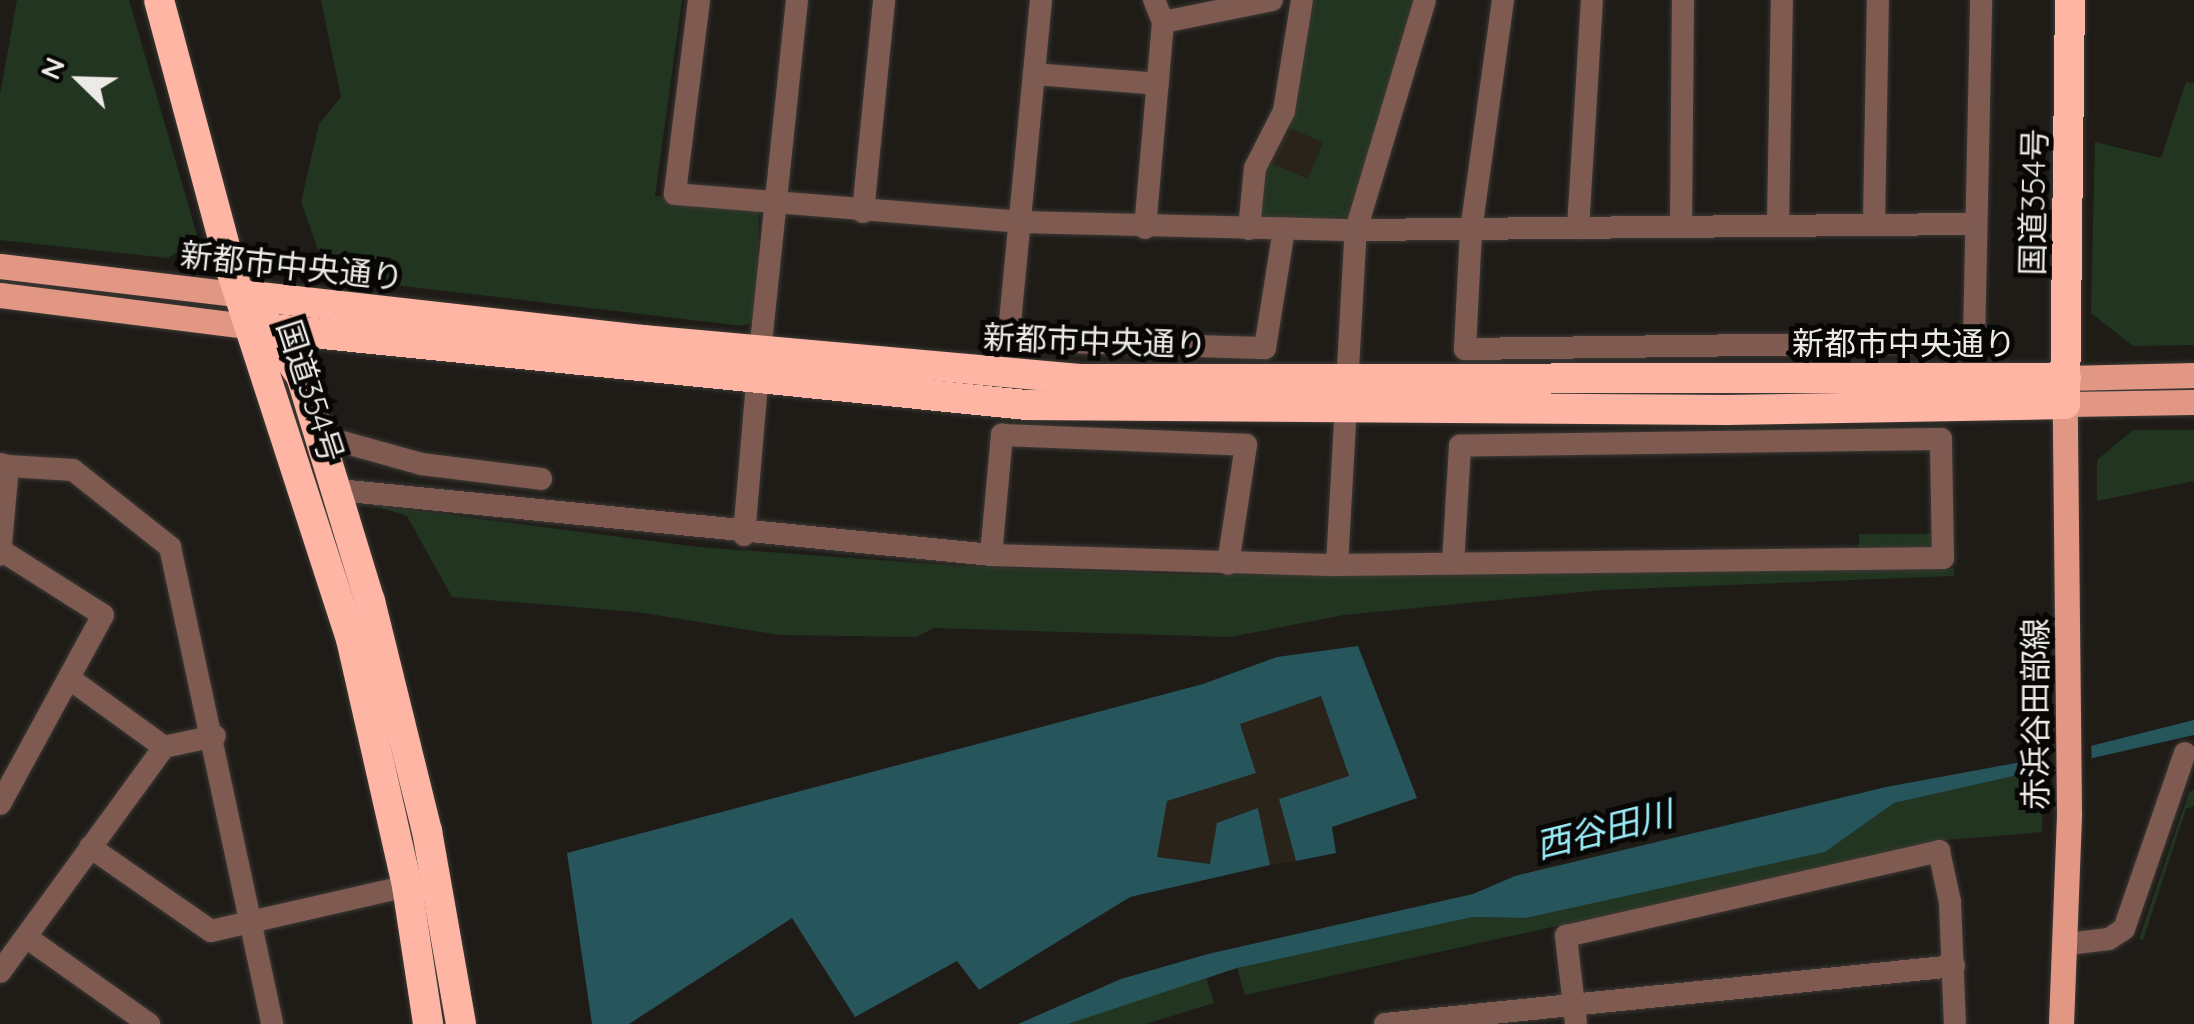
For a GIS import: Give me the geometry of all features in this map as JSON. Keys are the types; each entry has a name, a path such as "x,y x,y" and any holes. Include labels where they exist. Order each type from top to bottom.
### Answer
{"highway":[{"path":"159,0 208,186 242,295"},
{"name":"国道354号","path":"2066,391 2070,0"},
{"name":"国道354号","path":"242,295 261,328 301,376 338,490 427,831 461,1024"},
{"name":"新都市中央通り","path":"242,295 1005,375 1347,395"},
{"name":"国道354号","path":"261,328 350,638 407,886 428,1024"},
{"name":"新都市中央通り","path":"261,328 757,382 1026,405 1347,395 2066,391"}],"main road":[{"name":"新都市中央通り","path":"0,266 242,295"},
{"name":"新都市中央通り","path":"0,295 261,328"},
{"name":"新都市中央通り","path":"2066,391 2194,375"},
{"name":"新都市中央通り","path":"2066,391 2194,402"},
{"name":"赤浜谷田部線","path":"2061,1024 2069,813 2066,391"}],"street":[{"path":"699,0 675,194 775,207 1146,228 1471,230 1976,224"},
{"path":"760,352 797,0"},
{"path":"862,212 884,0"},
{"path":"1041,0 1008,340 1265,348 1284,229"},
{"path":"1146,228 1158,84 1158,11 1272,0"},
{"path":"1249,229 1255,168 1284,111 1302,0"},
{"path":"1337,564 1356,230 1424,0"},
{"path":"1502,0 1471,230 1465,348 1974,342 1981,0"},
{"path":"1578,228 1592,0"},
{"path":"1681,225 1683,0"},
{"path":"1778,224 1782,0"},
{"path":"1874,224 1878,0"},
{"path":"1034,74 1158,84"},
{"path":"744,535 757,382"},
{"path":"991,555 1002,435 1246,444 1228,564"},
{"path":"321,436 421,464 541,478"},
{"path":"338,490 744,535 991,555 1228,564 1337,564 1453,563 1943,558 1941,440 1460,446 1453,563"},
{"path":"0,804 104,615 1,553 4,465 73,470 170,548 215,736 272,1024"},
{"path":"70,679 164,747"},
{"path":"0,972 164,747 215,736"},
{"path":"2067,944 2109,939 2124,929 2184,753"},
{"path":"90,847 211,930 252,924 407,886"},
{"path":"1574,1013 1566,936 1939,851 1954,966 1956,1024"},
{"path":"26,937 149,1024"},
{"path":"1385,1024 1574,1013 1954,966"}],"shaded area":[{"path":"1286,127 1323,141 1308,180 1268,162"},
{"path":"1321,696 1349,777 1280,799 1296,861 1270,865 1258,808 1211,864 1156,857 1167,800 1256,773 1239,724"}],"green space":[{"path":"17,0 129,0 198,239 168,258 0,240 0,95"},
{"path":"321,0 682,0 655,196 759,208 756,320 743,326 361,281 319,252 301,202 319,124 341,97"},
{"path":"1314,0 1417,0 1352,217 1263,221 1259,214 1268,162 1308,179 1323,142 1286,127"},
{"path":"2186,82 2194,83 2194,345 2133,346 2091,313 2095,142 2161,158"},
{"path":"2133,430 2194,430 2194,481 2097,501 2097,460"},
{"path":"372,505 698,547 962,566 1201,575 1954,569 1954,576 1602,590 1344,615 1230,637 934,628 916,637 780,635 637,612 452,597 407,516"},
{"path":"1859,534 1933,534 1934,543 1928,550 1859,550"},
{"path":"2043,769 2042,832 1946,840 1245,995 1237,968 1473,917 1526,918 1825,852 1894,803"},
{"path":"2194,790 2194,806 2186,809 2143,940 2139,939 2189,792"},
{"path":"1206,977 1214,1003 1146,1024 1068,1024"}],"water":[{"path":"1358,646 1417,798 1332,827 1336,853 1296,861 1279,799 1349,776 1321,696 1240,724 1256,773 1167,801 1157,857 1210,864 1217,823 1258,808 1270,865 1130,897 979,990 957,961 855,1017 792,918 629,1024 592,1024 567,853 1203,684 1277,657"},
{"path":"2194,720 2194,735 1894,803 1825,852 1526,918 1473,917 1237,968 1068,1024 1018,1024 1121,979 1208,954 1473,894 1515,876 1886,787 2043,758"}],"pier":[{"path":"2091,741 2092,763 2046,774 2046,752"}],"water label":[{"name":"西谷田川","path":"1604,829"}]}
